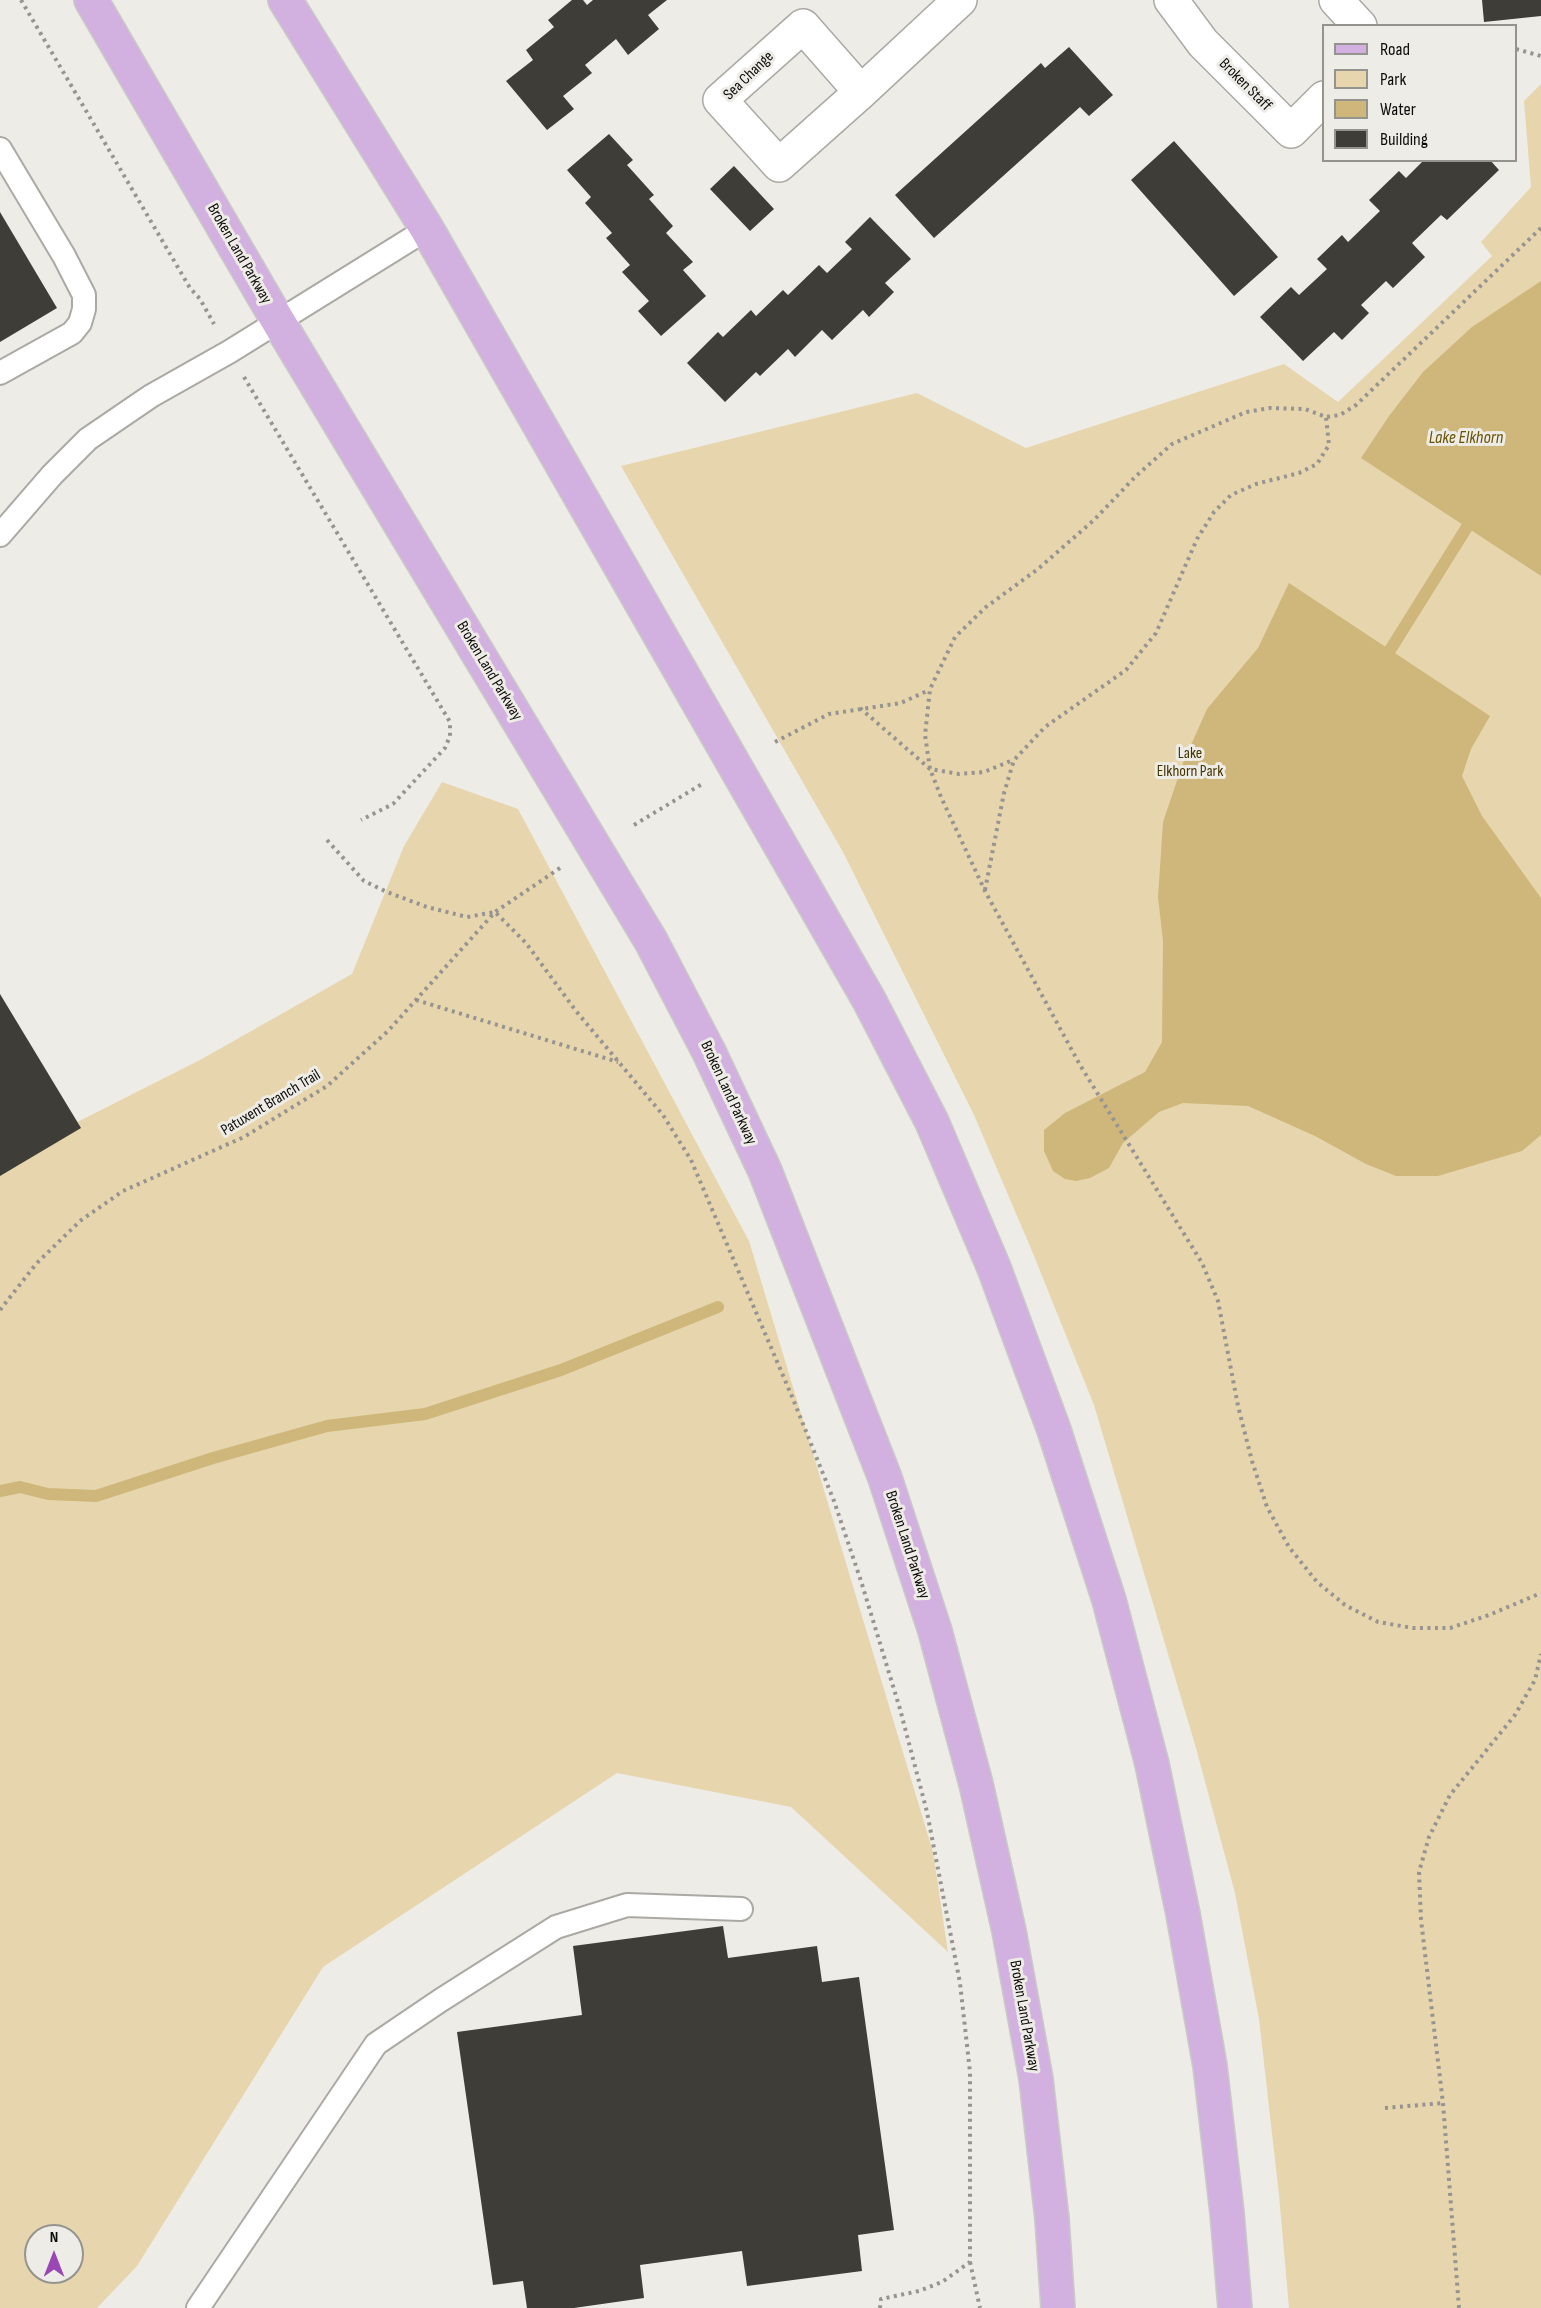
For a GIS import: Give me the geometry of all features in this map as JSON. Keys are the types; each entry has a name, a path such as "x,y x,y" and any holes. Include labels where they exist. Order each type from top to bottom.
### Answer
{"main road":[{"name":"Broken Land Parkway","path":"91,0 278,321 651,941 709,1052 765,1171 826,1324 896,1511 935,1631 976,1784 1009,1931 1036,2079 1052,2219 1058,2308"},
{"path":"285,0 427,229 869,1000 932,1122 994,1268 1054,1430 1105,1589 1152,1764 1183,1914 1210,2066 1227,2213 1234,2308"}],"street":[{"path":"861,92 960,0"},
{"name":"Broken Staff","path":"1171,0 1203,43 1291,131 1322,99"},
{"path":"1336,0 1358,24"}],"lane":[{"path":"0,149 79,283 84,295 84,309 80,323 72,333 0,373"},
{"path":"0,535 52,475 88,439 151,396 229,352 427,229"},
{"path":"198,2308 376,2044 556,1927 627,1905 741,1909"}],"path":[{"path":"21,0 184,278 200,299"},
{"path":"1517,50 1541,56"},
{"path":"1541,228 1356,405 1340,415 1326,417 1305,409 1270,408 1246,412 1172,444 1136,476 1094,520 1038,569 986,607 955,637 930,689 925,735 930,769 985,891 1080,1065 1202,1263 1218,1301 1238,1406 1267,1507 1289,1546 1317,1582 1345,1605 1378,1622 1413,1628 1450,1628 1489,1615 1541,1593"},
{"path":"254,393 450,722 450,736 445,748 393,804 361,820"},
{"path":"860,708 930,769 959,774 984,772 1014,760 1045,727 1126,670 1156,633 1197,539 1214,512 1231,495 1256,484 1299,473 1317,464 1329,445 1326,417"},
{"path":"775,742 829,714 901,703 930,689"},
{"path":"985,891 1004,793 1014,760"},
{"path":"634,825 702,784"},
{"path":"327,840 364,881 387,892 427,907 467,917 495,912 526,943 576,1011 663,1115 691,1160 710,1202 834,1501 897,1698 927,1812 960,1983 970,2072 970,2262 980,2308"},
{"name":"Patuxent Branch Trail","path":"0,1310 36,1264 80,1221 123,1191 244,1137 327,1086 388,1031 495,912 564,866"},
{"path":"416,1000 619,1062"},
{"path":"1459,2308 1443,2103 1421,1920 1419,1872 1429,1837 1450,1795 1515,1715 1535,1680 1541,1654"},
{"path":"1385,2108 1443,2103"},
{"path":"880,2308 881,2299 942,2282 970,2262"}],"green space":[{"name":"Lake Elkhorn Park","path":"1541,84 1541,2308 1289,2308 1259,2019 1235,1893 1196,1748 1094,1405 974,1115 843,852 621,466 917,393 1026,448 1284,364 1338,402 1492,256 1481,242 1531,187 1524,101"},
{"path":"442,782 518,809 749,1241 933,1852 948,1952 791,1807 617,1773 323,1967 137,2266 97,2308 0,2308 0,1161 200,1060 352,974 404,846"}],"water":[{"name":"Lake Elkhorn","path":"1541,281 1541,576 1361,458 1389,416 1423,372 1472,327"},
{"path":"1289,583 1490,716 1471,749 1462,776 1482,816 1541,898 1541,1135 1522,1151 1438,1176 1396,1176 1366,1164 1315,1136 1248,1106 1183,1103 1159,1112 1123,1143 1109,1168 1090,1178 1076,1181 1065,1179 1053,1171 1044,1151 1044,1130 1065,1113 1145,1072 1162,1042 1163,941 1158,897 1163,822 1183,763 1207,709 1258,648"}],"building":[{"path":"572,0 583,0 587,5 593,0 667,0 648,15 659,29 628,55 616,39 585,65 592,73 563,96 574,109 547,130 506,81 533,60 526,50 554,27 548,20"},
{"path":"1482,0 1541,0 1541,16 1484,22"},
{"path":"1069,47 1113,95 1089,116 1080,107 934,238 895,195 1041,63 1045,68"},
{"path":"609,134 633,160 627,165 654,195 649,199 673,226 666,233 693,262 683,270 706,296 661,336 638,311 649,301 622,272 630,265 606,238 612,233 585,203 591,197 567,170"},
{"path":"1174,141 1278,257 1234,296 1131,180"},
{"path":"1422,162 1492,162 1499,170 1447,220 1441,215 1412,243 1425,257 1393,288 1386,281 1361,305 1369,313 1342,340 1334,332 1303,361 1260,317 1291,287 1299,295 1327,269 1317,259 1342,235 1348,242 1380,211 1369,200 1399,171 1406,178"},
{"path":"734,166 774,209 750,231 710,189"},
{"path":"0,212 57,308 0,342"},
{"path":"870,217 911,259 885,283 894,292 869,317 863,310 832,340 822,330 795,357 788,349 760,376 756,372 725,402 687,363 718,332 723,337 751,310 756,316 783,290 788,295 819,265 827,273 852,249 845,242"},
{"path":"0,994 81,1128 0,1176"},
{"path":"723,1926 728,1958 817,1946 822,1982 859,1977 894,2230 858,2235 862,2271 747,2286 742,2251 640,2265 644,2298 574,2308 527,2308 523,2281 493,2285 457,2032 582,2015 573,1946"}],"waterway":[{"path":"1382,663 1467,527 1478,518"},
{"path":"0,1491 20,1487 48,1494 96,1496 213,1458 327,1426 425,1414 561,1370 718,1307"}]}
